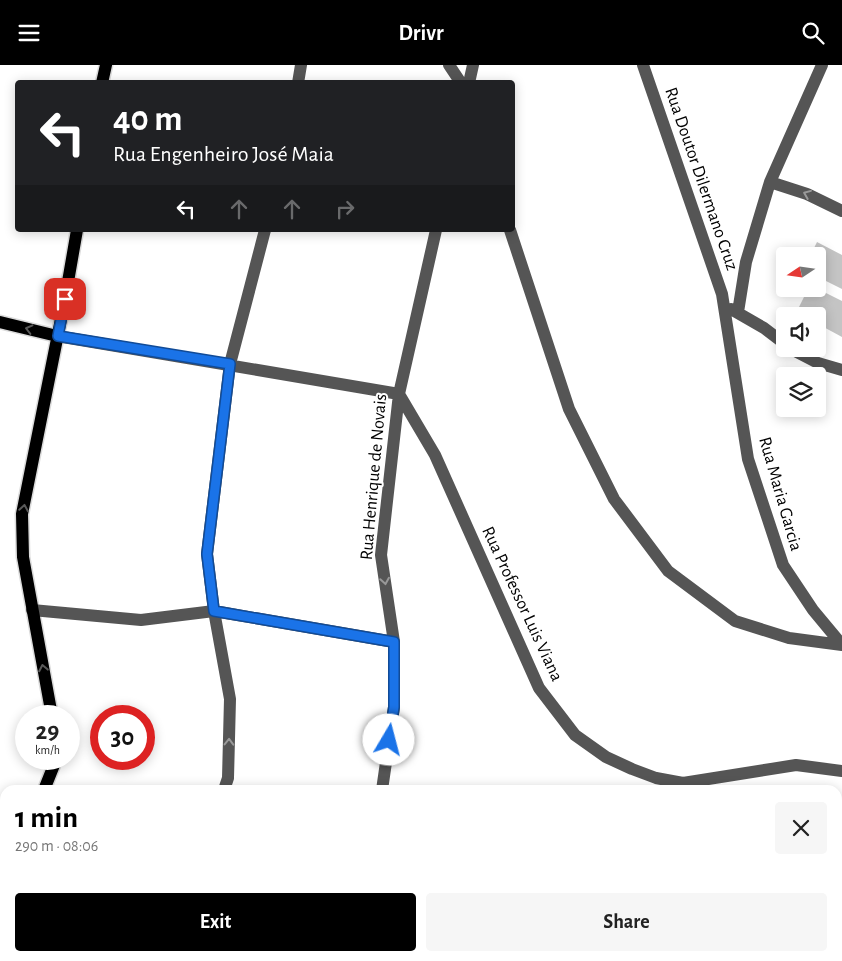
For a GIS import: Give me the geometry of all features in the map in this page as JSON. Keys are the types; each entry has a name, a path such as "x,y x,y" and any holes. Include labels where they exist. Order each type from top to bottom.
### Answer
{"main road":[{"path":"103,80 106,65"},
{"path":"50,705 23,557 22,514 77,232"},
{"path":"0,322 58,336"},
{"path":"46,785 52,770"}],"street":[{"path":"298,80 301,65"},
{"path":"449,65 459,80"},
{"path":"470,80 473,65"},
{"name":"Rua Doutor Dilermano Cruz","path":"643,65 725,305"},
{"path":"738,312 746,262 770,182 822,65"},
{"path":"770,182 807,194 842,211"},
{"path":"226,785 228,778 230,699 214,611 207,554 230,364 264,232"},
{"name":"Rua Henrique de Novais","path":"383,785 394,707 394,642 381,555 398,394 436,232"},
{"path":"511,232 569,409 614,499 668,571 735,621 789,638 842,645"},
{"path":"725,305 776,337"},
{"name":"Rua Maria Garcia","path":"725,305 748,459 783,565 813,610 842,645"},
{"path":"58,336 398,394"},
{"path":"806,357 818,363 842,370"},
{"name":"Rua Professor Luis Viana","path":"398,394 435,455 539,688 575,735 606,757 656,778 683,783 796,765 842,771"},
{"path":"32,610 141,620 214,611 394,642"}],"building":[{"path":"817,242 842,255 842,289 826,281 826,247 814,247"},
{"path":"826,293 842,301 842,337 826,328 826,307 799,307 804,297 826,297"}],"route":[{"path":"65,299 58,336 230,364 207,554 214,611 394,642 394,707 389,740"}]}
